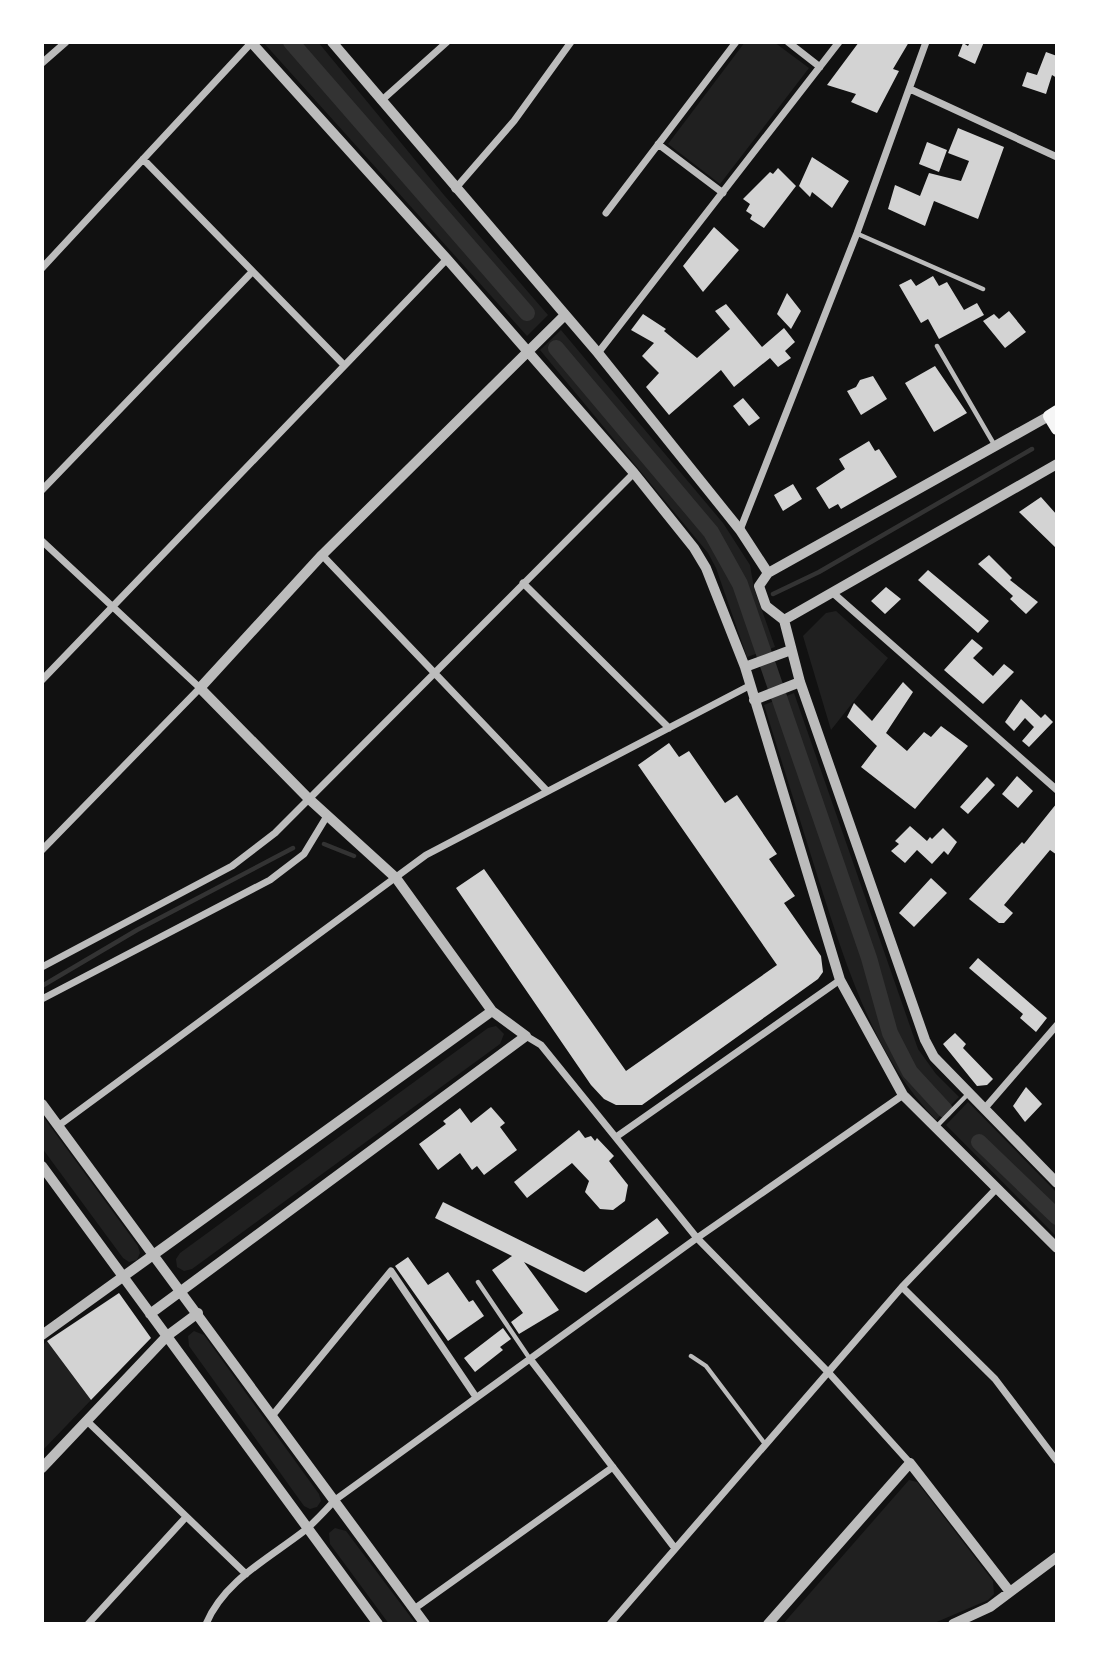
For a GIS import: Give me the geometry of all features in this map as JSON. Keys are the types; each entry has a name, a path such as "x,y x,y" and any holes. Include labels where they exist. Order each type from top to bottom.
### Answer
{"main road":[{"path":"1053,414 1057,429"}],"street":[{"path":"42,63 66,42"},
{"path":"42,268 251,42 447,258 634,473 706,568 744,667 840,980 903,1095 1057,1248"},
{"path":"332,42 598,353 740,530 768,573"},
{"path":"381,101 447,42"},
{"path":"455,189 514,121 571,42"},
{"path":"606,213 736,42"},
{"path":"788,42 820,67"},
{"path":"598,353 839,42"},
{"path":"740,530 857,233 926,42"},
{"path":"911,89 1057,157"},
{"path":"659,144 723,193"},
{"path":"144,159 344,365"},
{"path":"42,680 447,258"},
{"path":"42,490 253,272"},
{"path":"42,850 200,688 322,555 565,315"},
{"path":"785,620 773,614 762,596 759,586 768,573 1053,414"},
{"path":"785,620 1057,464"},
{"path":"42,967 232,866 275,833 634,473"},
{"path":"42,541 113,604 308,798 396,878 492,1012 541,1045 697,1238 829,1373 910,1463 1010,1592"},
{"path":"322,555 547,791"},
{"path":"523,583 668,728"},
{"path":"833,593 1057,790"},
{"path":"785,620 800,682 925,1040 934,1057 1057,1183"},
{"path":"744,667 791,650"},
{"path":"754,700 800,682"},
{"path":"58,1126 426,855 750,686"},
{"path":"42,999 270,880 304,854 327,816"},
{"path":"616,1137 840,980"},
{"path":"42,1335 492,1012"},
{"path":"985,1108 1057,1025"},
{"path":"150,1314 526,1036"},
{"path":"206,1624 215,1602 246,1574 307,1529 335,1500 697,1238 903,1095"},
{"path":"42,1104 425,1624"},
{"path":"42,1166 378,1624"},
{"path":"610,1624 902,1287 997,1188"},
{"path":"272,1416 391,1271 476,1398"},
{"path":"902,1287 995,1380 1057,1461"},
{"path":"42,1468 167,1336 198,1313"},
{"path":"530,1359 674,1547"},
{"path":"87,1420 246,1574"},
{"path":"768,1624 910,1463"},
{"path":"414,1609 613,1467"},
{"path":"88,1624 186,1517"},
{"path":"953,1624 990,1607 1057,1557"}],"lane":[{"path":"857,233 983,289"},
{"path":"937,346 995,447"},
{"path":"936,1128 970,1092"},
{"path":"478,1282 530,1359"},
{"path":"691,1356 706,1366 765,1444"}],"shaded area":[{"path":"263,42 318,42 444,195 548,315 527,336"},
{"path":"745,42 774,42 809,68 720,184 668,144"},
{"path":"561,330 723,523 750,565 754,588 775,647 747,657 716,568 708,553 540,350"},
{"path":"836,611 888,658 831,730 803,636 826,613"},
{"path":"794,693 918,1049 936,1074 959,1097 936,1120 914,1094 878,1037 839,943 764,705"},
{"path":"496,1026 504,1034 500,1044 192,1269 184,1271 177,1267 176,1259 180,1253 488,1028"},
{"path":"968,1102 1057,1193 1057,1237 946,1125"},
{"path":"42,1115 138,1246 140,1253 137,1260 129,1262 123,1258 42,1148"},
{"path":"194,1331 204,1335 319,1494 321,1501 317,1507 310,1509 304,1506 189,1346 188,1336"},
{"path":"47,1341 91,1400 42,1451 42,1346"},
{"path":"909,1480 917,1482 993,1581 994,1594 988,1600 932,1624 783,1624"},
{"path":"335,1528 346,1531 416,1624 389,1624 330,1544 329,1533"}],"building":[{"path":"859,42 909,42 893,69 899,71 877,113 851,102 856,94 827,85"},
{"path":"970,42 984,42 975,64 958,56 963,43 968,46"},
{"path":"1046,52 1057,56 1057,78 1052,75 1046,94 1022,86 1027,72 1037,75"},
{"path":"958,128 1004,147 978,219 934,201 925,226 888,209 895,185 920,196 929,173 961,181 969,161 948,153"},
{"path":"927,142 947,150 939,172 919,164"},
{"path":"812,157 849,181 832,208 812,192 810,197 799,186"},
{"path":"778,168 796,186 764,228 750,219 752,215 746,211 750,204 743,199 770,172 773,174"},
{"path":"714,227 739,250 703,292 683,266"},
{"path":"933,276 939,286 947,282 964,310 977,303 984,315 939,339 928,319 921,323 899,285 911,279 916,286"},
{"path":"787,293 801,311 791,329 777,314"},
{"path":"726,304 762,347 784,328 795,342 785,351 791,358 778,367 770,358 734,387 721,370 669,415 646,387 659,373 642,356 654,343 631,330 643,314 666,329 664,331 697,358 730,329 715,311"},
{"path":"1009,311 1026,332 1005,348 983,321 994,314 999,319"},
{"path":"935,366 967,413 934,432 905,383"},
{"path":"873,376 887,399 861,415 847,391 856,387 860,380"},
{"path":"743,398 760,418 749,426 733,406"},
{"path":"869,441 875,451 879,449 897,477 841,509 838,504 829,509 816,488 845,469 839,459"},
{"path":"793,484 802,499 783,511 774,495"},
{"path":"1041,497 1057,515 1057,549 1019,512"},
{"path":"989,555 1012,578 1010,580 1038,602 1026,614 1010,599 1013,596 978,564"},
{"path":"928,570 989,621 978,633 918,580"},
{"path":"886,587 901,599 885,614 871,601"},
{"path":"972,639 983,648 973,658 993,676 1004,664 1014,672 983,704 944,670"},
{"path":"903,682 913,692 886,733 907,751 924,732 931,737 941,726 968,746 915,809 861,767 877,746 847,717 854,703 872,721"},
{"path":"1021,699 1041,718 1045,714 1053,722 1029,747 1022,741 1034,727 1025,718 1014,731 1005,722"},
{"path":"669,743 679,757 689,751 725,803 737,795 777,854 769,859 795,896 784,903 821,956 823,972 818,979 642,1105 616,1105 604,1099 591,1085 456,888 484,869 626,1071 777,965 638,765"},
{"path":"1017,776 1033,791 1018,808 1002,794"},
{"path":"987,777 995,785 968,814 960,807"},
{"path":"1057,803 1057,855 1050,850 1004,905 1013,913 1004,923 999,923 969,899 1022,842 1024,844"},
{"path":"910,826 927,841 943,828 957,842 948,855 944,851 932,864 917,850 905,863 891,851 899,844 895,841"},
{"path":"931,878 947,893 914,927 899,913"},
{"path":"978,958 1047,1018 1036,1032 1020,1018 1023,1014 969,968"},
{"path":"955,1033 966,1044 963,1048 993,1079 987,1085 977,1086 943,1044"},
{"path":"1026,1087 1042,1104 1025,1122 1013,1106"},
{"path":"491,1107 505,1123 500,1127 517,1150 484,1175 477,1166 472,1170 460,1153 438,1170 419,1144 446,1124 443,1121 460,1108 471,1123"},
{"path":"579,1130 585,1138 591,1136 595,1141 597,1138 614,1156 609,1161 628,1185 625,1201 613,1210 600,1209 585,1192 589,1181 572,1163 527,1198 514,1182"},
{"path":"443,1202 584,1272 657,1218 669,1233 586,1293 524,1262 559,1310 519,1334 511,1322 523,1313 492,1270 512,1256 435,1218"},
{"path":"408,1257 428,1285 448,1272 469,1302 473,1300 484,1316 448,1341 395,1266"},
{"path":"119,1293 151,1338 91,1400 47,1341"},
{"path":"503,1328 511,1339 500,1347 503,1350 475,1372 464,1358"}],"waterway":[{"path":"291,42 527,313"},
{"path":"556,348 711,532 740,584 869,958 890,1033 910,1072 945,1110"},
{"path":"773,594 819,572 1032,449"},
{"path":"324,844 354,856"},
{"path":"42,986 137,930 293,848"},
{"path":"979,1142 1057,1217"}]}
